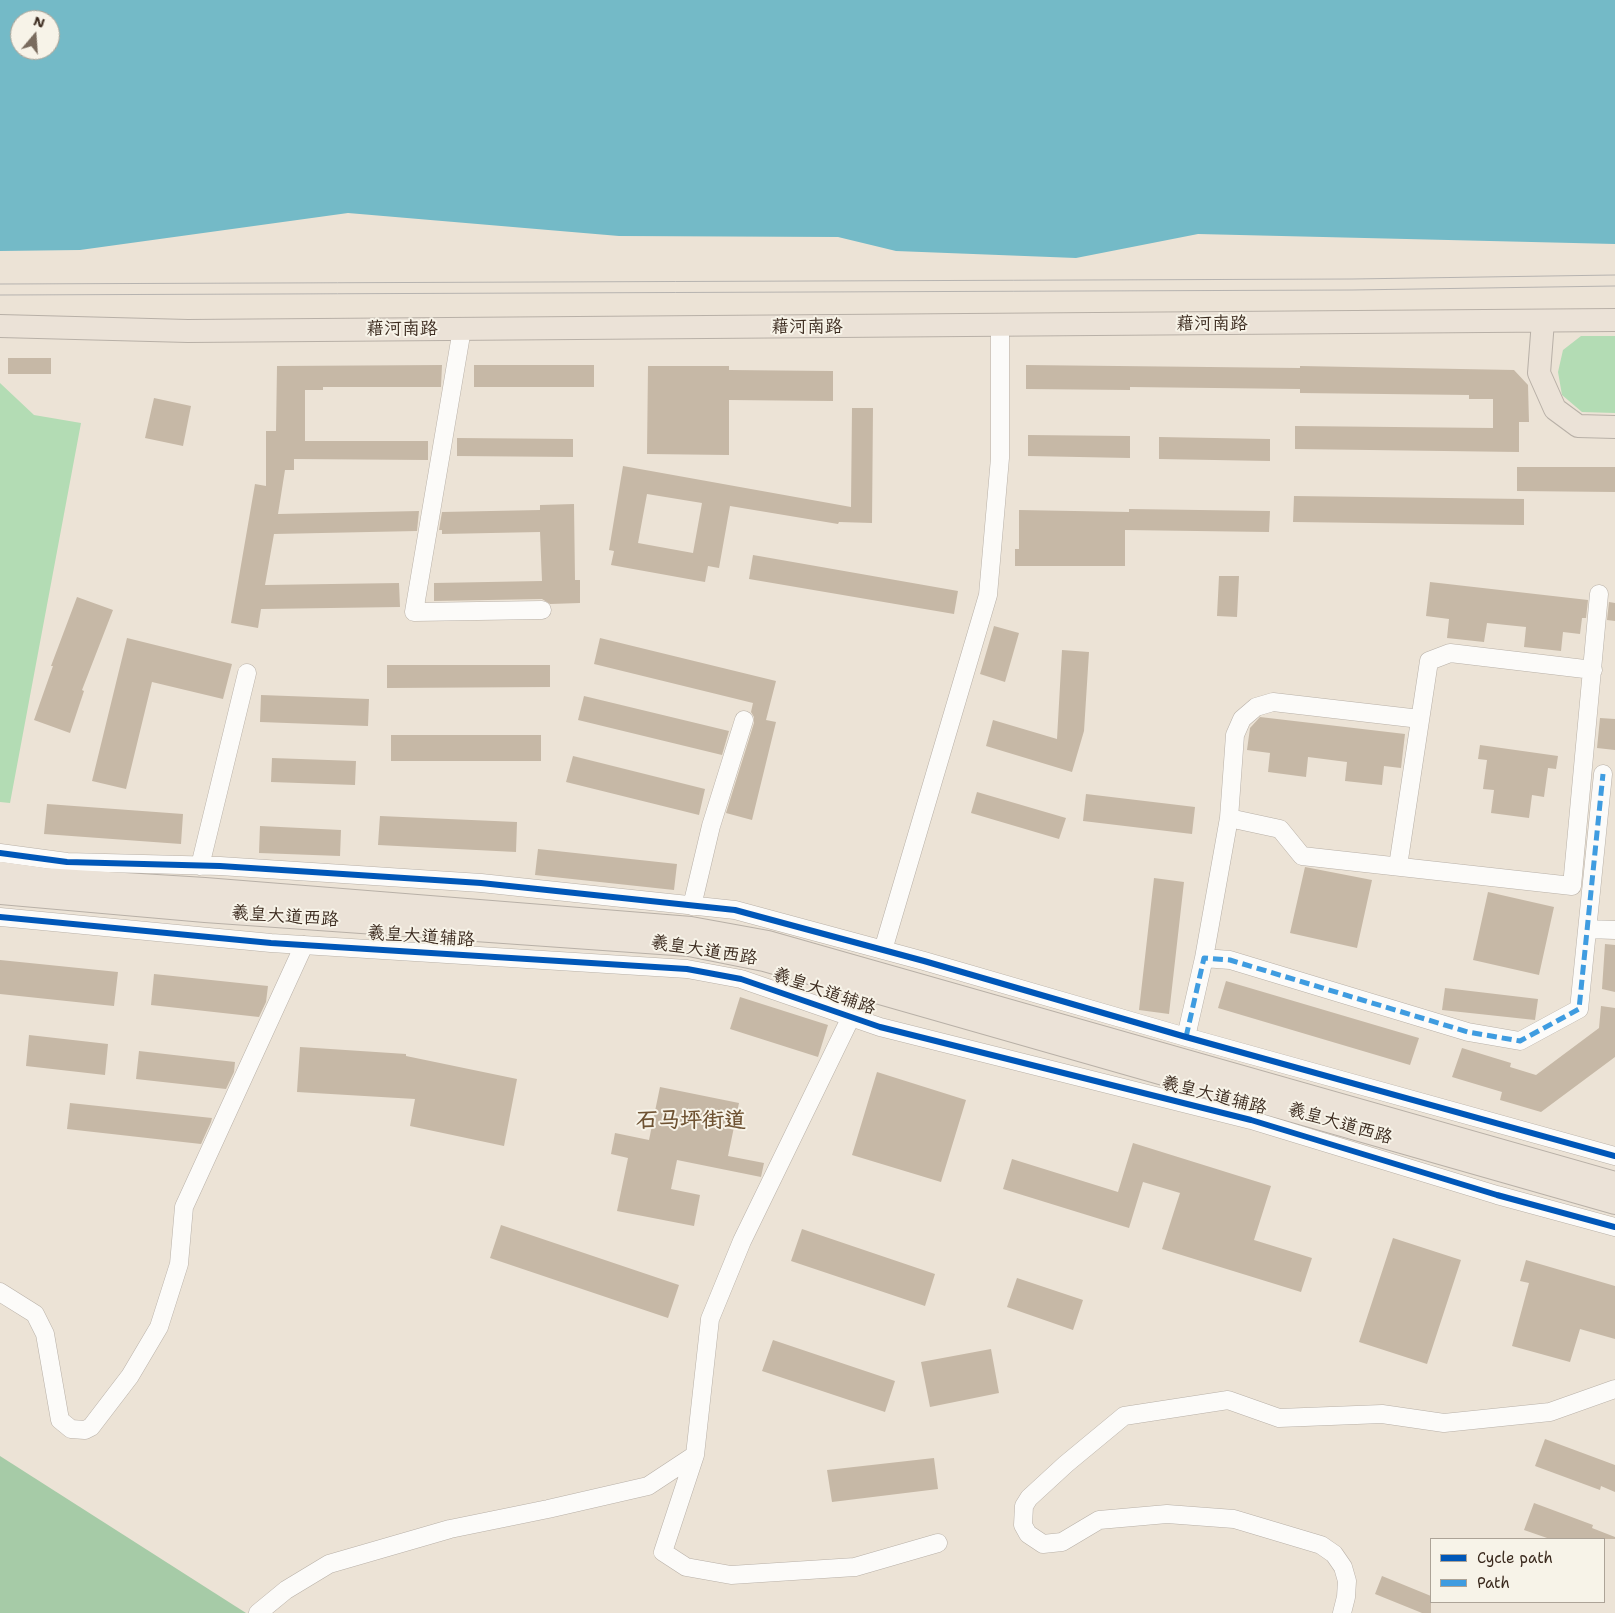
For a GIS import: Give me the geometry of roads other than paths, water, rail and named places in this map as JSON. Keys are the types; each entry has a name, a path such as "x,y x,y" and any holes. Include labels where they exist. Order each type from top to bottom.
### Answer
{"main road":[{"name":"藉河南路","path":"0,326 188,331 1615,320"},
{"path":"1543,321 1539,373 1555,409 1578,426 1615,427"},
{"name":"羲皇大道西路","path":"0,872 43,879 205,889 691,928 768,942 1615,1184"},
{"name":"羲皇大道西路","path":"0,893 215,912 689,945 764,960 1615,1203"}],"street":[{"path":"883,950 988,595 1000,458 1000,325"},
{"path":"462,329 414,612 542,610"},
{"path":"1229,818 1280,829 1302,856 1572,886 1599,594"},
{"path":"1398,866 1429,661 1450,653 1592,670"},
{"path":"200,866 247,673"},
{"path":"1186,1037 1204,958 1229,818 1234,735 1242,719 1256,707 1273,702 1420,720"},
{"path":"692,906 711,826 744,720"},
{"path":"1204,958 1230,960 1468,1032 1520,1041 1579,1009 1604,774"},
{"path":"0,854 67,862 200,866 481,883 734,910 883,950 1186,1037 1615,1156"},
{"name":"羲皇大道辅路","path":"0,917 304,945 687,969 741,979 880,1027 1251,1120 1497,1195 1615,1227"},
{"path":"1588,929 1615,930"},
{"path":"0,1292 35,1314 45,1334 60,1420 71,1429 84,1430 91,1428 130,1376 159,1326 179,1264 184,1207 304,945"},
{"path":"851,1017 742,1241 710,1319 695,1455 663,1552 686,1567 731,1575 854,1567 938,1543"},
{"path":"1342,1613 1347,1582 1343,1567 1334,1554 1322,1545 1234,1519 1167,1514 1099,1520 1062,1542 1043,1544 1028,1534 1023,1525 1024,1506 1029,1498 1066,1464 1124,1416 1228,1400 1279,1418 1382,1414 1444,1423 1550,1412 1615,1388"},
{"path":"258,1613 286,1590 329,1564 450,1529 648,1486 695,1455"}],"water":[{"path":"0,0 1615,0 1615,244 1198,234 1076,258 896,251 838,237 619,236 348,213 80,250 0,251"}],"tram line":[{"path":"0,284 1352,279 1615,275"},
{"path":"0,295 1352,290 1615,286"}],"district":[{"name":"石马坪街道","path":"691,1121"}]}
